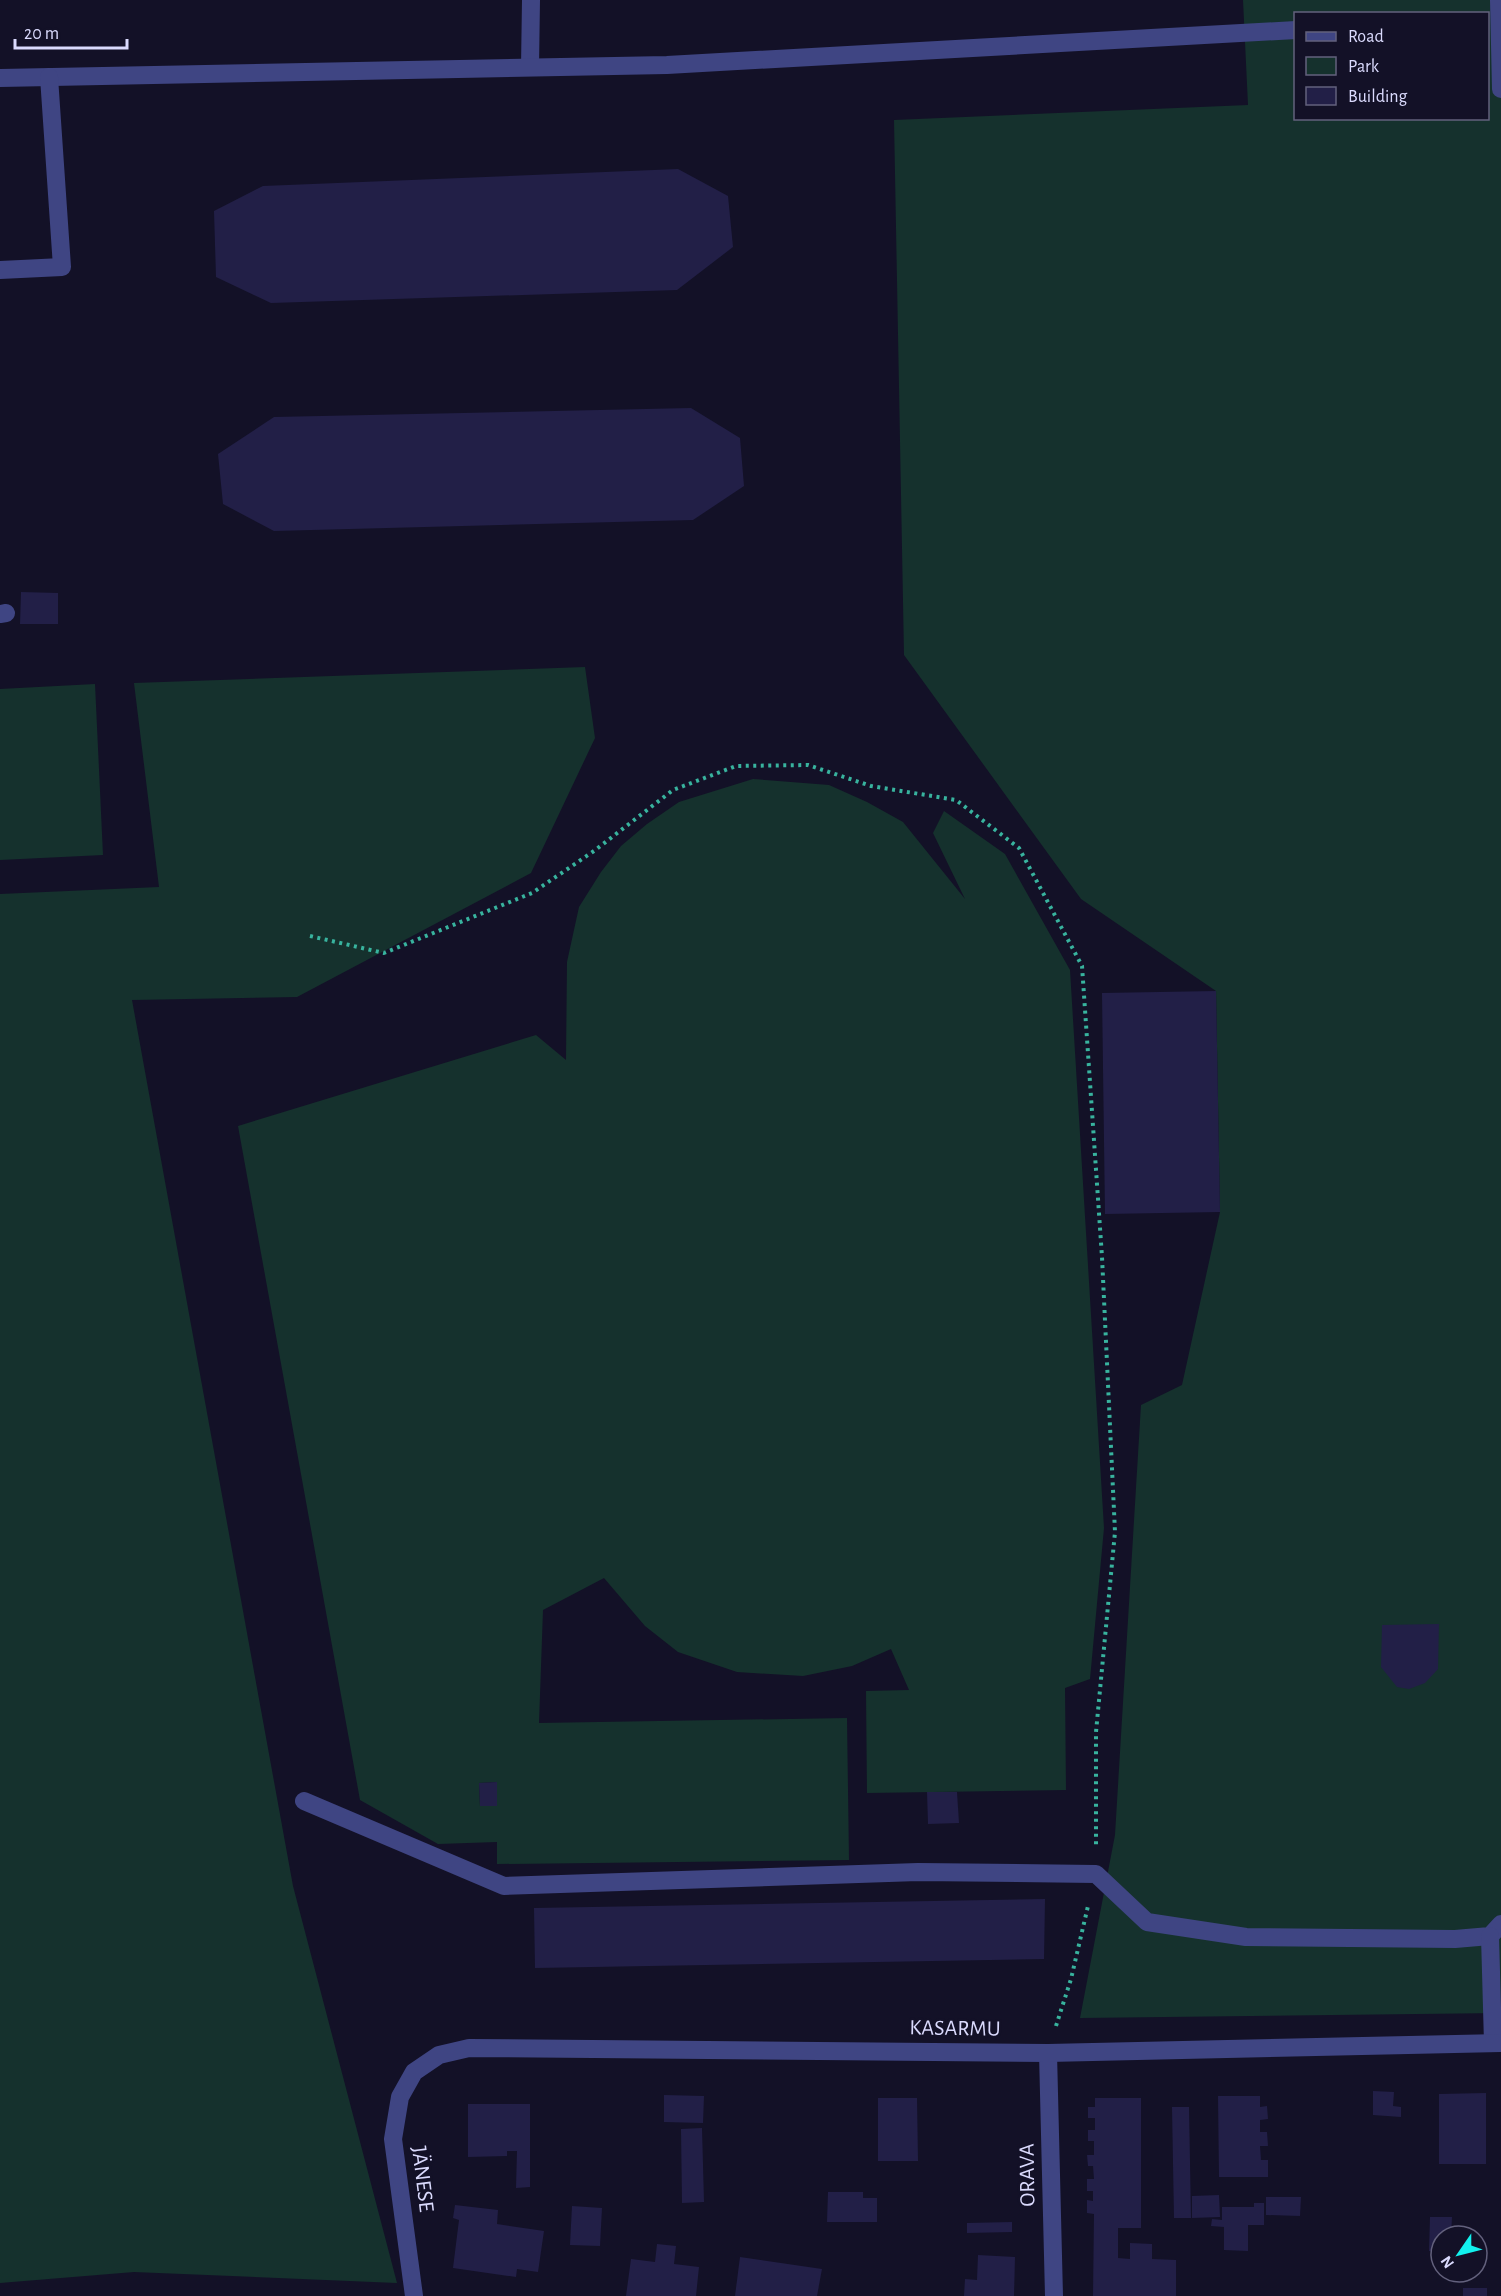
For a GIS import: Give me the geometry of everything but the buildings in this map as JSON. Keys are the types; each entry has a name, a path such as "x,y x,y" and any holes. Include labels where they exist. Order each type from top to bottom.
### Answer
{"street":[{"path":"530,67 531,0"},
{"path":"1499,0 1493,20 1501,89"},
{"path":"0,78 667,65 1294,30"},
{"path":"0,270 62,267 49,77"},
{"path":"304,1801 504,1886 918,1872 1095,1874 1147,1922 1246,1937 1455,1939 1495,1930 1497,2043"},
{"name":"KASARMU","path":"414,2072 439,2055 469,2048 1048,2053 1497,2043"},
{"name":"ORAVA","path":"1048,2053 1054,2296"},
{"name":"JÄNESE","path":"414,2072 400,2097 393,2139 414,2296"}],"path":[{"path":"310,936 384,953 532,893 594,851 673,790 736,766 808,765 871,786 956,800 1019,848 1082,966 1102,1257 1115,1532 1096,1732 1095,1874 1071,1978 1048,2053"}],"green space":[{"path":"1243,0 1501,0 1501,2013 1080,2018 1115,1835 1141,1405 1182,1385 1220,1212 1216,991 1081,899 904,655 894,120 1248,105"},
{"path":"585,667 595,738 531,873 297,997 132,1000 293,1886 397,2283 134,2272 0,2283 0,894 159,887 134,683"},
{"path":"95,684 103,855 0,860 0,689"},
{"path":"753,779 829,785 903,822 965,899 933,833 944,811 1005,854 1070,970 1104,1528 1090,1679 1065,1688 1066,1790 867,1793 866,1691 909,1690 891,1649 852,1666 803,1676 737,1672 678,1652 645,1626 604,1578 543,1610 539,1723 847,1718 849,1860 497,1864 497,1842 438,1844 360,1800 238,1126 536,1035 566,1060 567,962 579,907 621,846 647,824 679,802","holes":["497,1782 497,1806 480,1806 479,1783"]}]}
